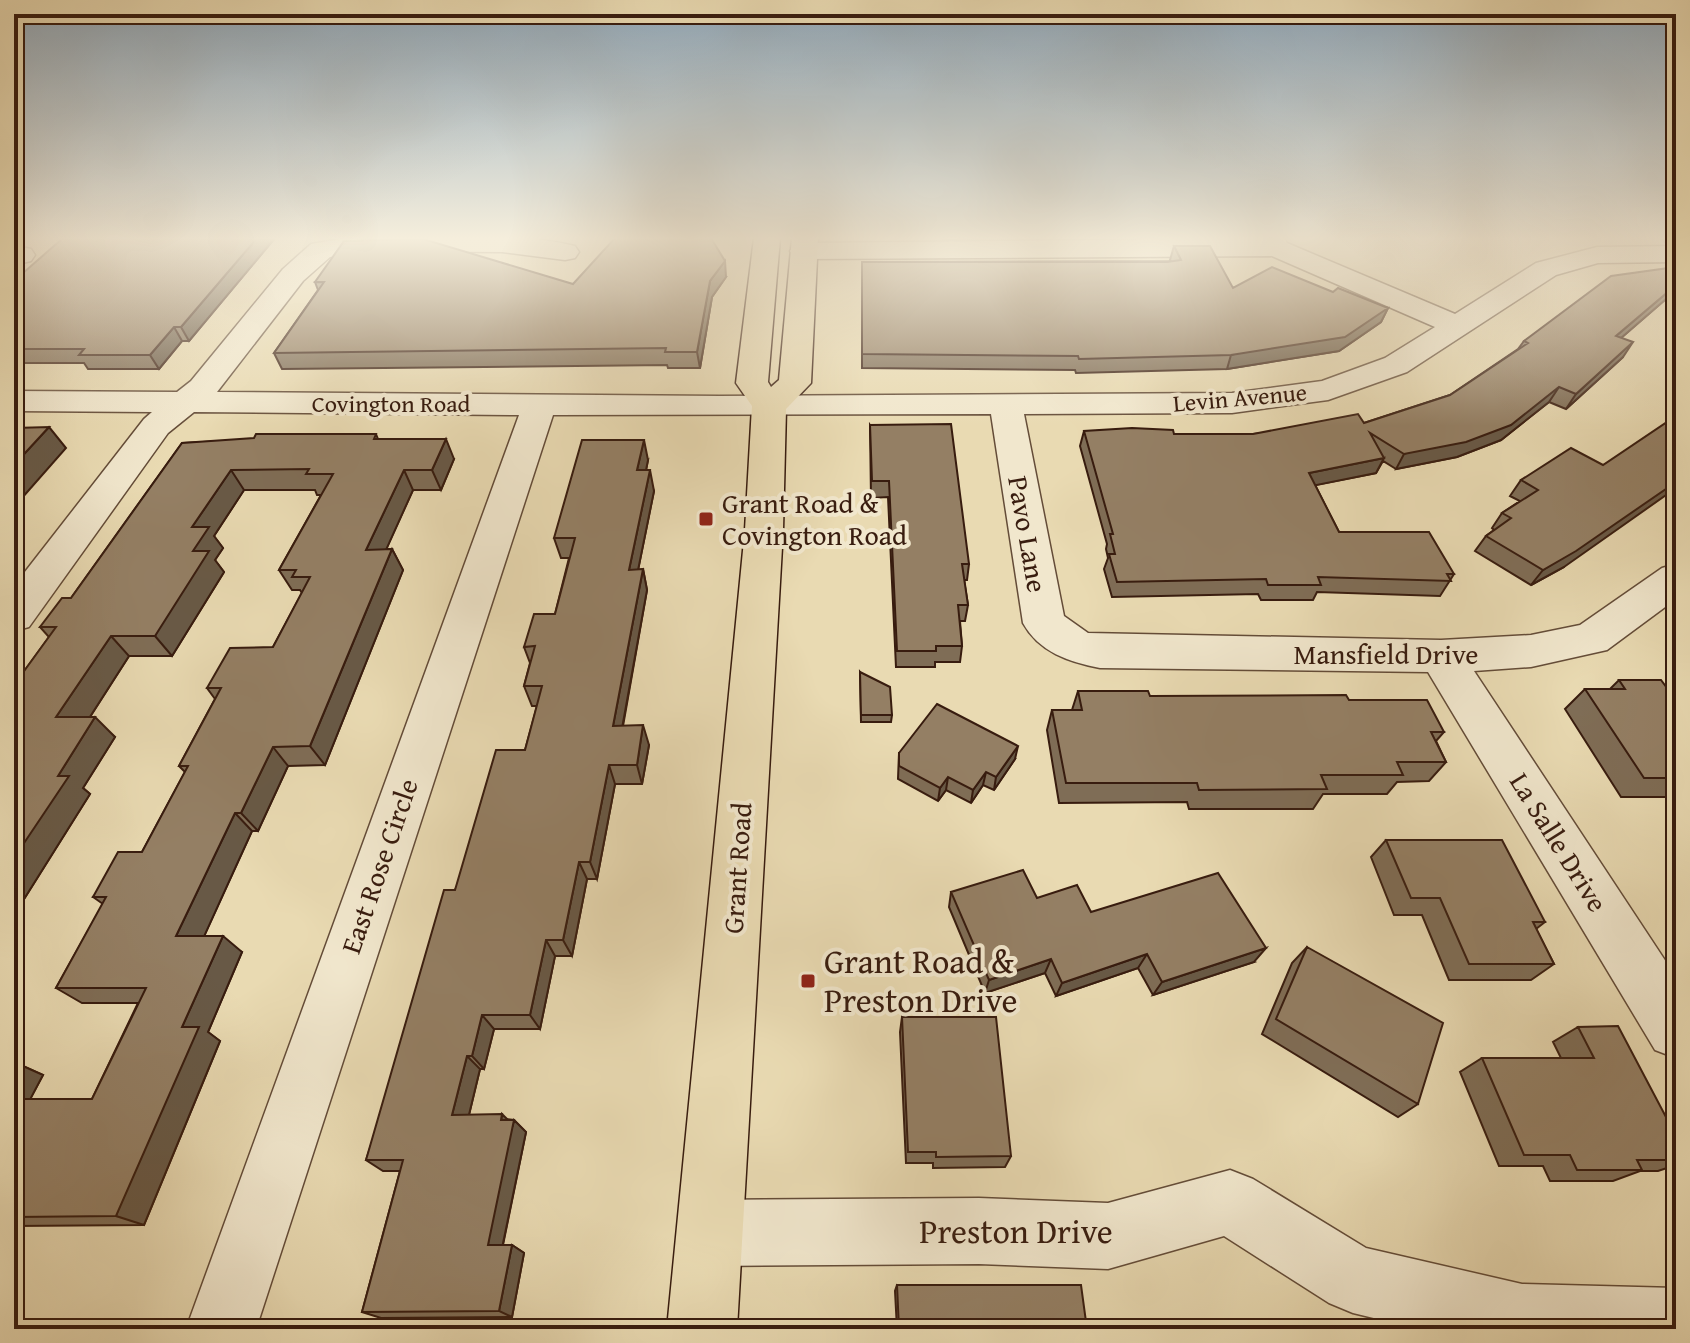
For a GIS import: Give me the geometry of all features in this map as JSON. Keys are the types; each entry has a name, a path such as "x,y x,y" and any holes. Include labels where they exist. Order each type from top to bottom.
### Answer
{"main road":[{"name":"Grant Road","path":"702,1329 764,530 769,406 752,383 761,301"},
{"path":"769,406 795,383 801,301"}],"street":[{"path":"14,616 156,426 203,388 273,301"},
{"path":"1402,301 1456,325"},
{"name":"Levin Avenue","path":"769,406 1232,403 1328,390 1396,365 1495,301"},
{"name":"Covington Road","path":"14,401 769,406"},
{"name":"East Rose Circle","path":"221,1329 527,435 540,405"},
{"name":"Pavo Lane","path":"1006,406 1044,623 1076,647"},
{"name":"Mansfield Drive","path":"1076,647 1100,652 1441,656 1531,651 1592,639 1676,578"},
{"name":"La Salle Drive","path":"1441,656 1676,1029"},
{"name":"Preston Drive","path":"710,1233 979,1231 1108,1236 1230,1202 1353,1279 1522,1319 1676,1323"}],"building":[{"path":"14,301 203,301 181,327 174,327 150,355 79,355 84,349 14,349"},
{"path":"311,301 706,301 697,352 665,352 666,348 274,353"},
{"path":"862,301 1370,301 1388,308 1345,337 1231,355 1079,359 1078,356 862,354"},
{"path":"1578,301 1658,301 1616,336 1633,342 1576,394 1559,387 1511,425 1466,442 1404,454 1370,433 1384,458 1309,473 1339,532 1429,532 1454,574 1447,574 1451,581 1318,577 1321,585 1268,585 1266,579 1117,582 1109,554 1115,554 1110,534 1113,534 1084,431 1132,428 1173,430 1174,434 1253,434 1358,414 1364,423 1450,395 1528,343 1524,341"},
{"path":"1676,416 1676,482 1576,551 1543,570 1486,536 1511,518 1502,513 1538,490 1521,480 1571,448 1603,465"},
{"path":"951,424 969,564 962,564 968,605 958,605 962,646 936,646 936,651 897,651 889,481 872,481 870,425"},
{"path":"49,427 14,465 14,428"},
{"path":"256,434 376,434 374,439 446,439 432,470 404,470 366,550 392,549 310,746 273,747 241,813 235,813 176,936 223,936 182,1027 199,1027 116,1216 14,1217 14,1099 92,1099 146,988 56,988 106,897 93,897 118,852 142,852 188,766 179,766 221,688 207,688 230,648 273,647 310,577 292,577 296,570 279,570 333,474 306,474 309,469 231,470 192,527 209,527 193,551 209,551 155,636 111,636 56,717 95,717 58,776 69,776 14,858 14,685 56,627 40,627 62,598 71,598 182,443 254,438"},
{"path":"582,440 644,440 637,470 650,470 629,570 643,569 613,726 643,725 637,765 609,765 590,862 579,862 563,940 546,940 530,1015 482,1015 472,1056 467,1056 452,1115 502,1114 501,1120 514,1120 488,1245 512,1245 499,1311 362,1312 403,1160 366,1160 444,890 455,890 496,750 525,750 542,686 524,686 535,646 524,647 534,614 555,614 575,538 554,538"},
{"path":"860,672 890,687 892,715 861,715"},
{"path":"1619,680 1661,680 1667,688 1676,688 1676,778 1644,778 1585,689 1625,689"},
{"path":"1078,691 1148,691 1150,696 1346,695 1349,700 1427,700 1444,732 1431,732 1446,762 1397,762 1403,775 1321,775 1327,789 1199,790 1197,783 1066,783 1052,710 1082,710"},
{"path":"937,704 1018,746 996,777 986,772 973,790 948,777 940,788 899,766 899,753"},
{"path":"1386,840 1502,840 1545,922 1533,922 1554,964 1469,964 1440,898 1411,898"},
{"path":"1023,870 1037,898 1077,885 1091,912 1218,873 1266,948 1162,982 1147,954 1062,983 1051,959 989,980 951,892"},
{"path":"1307,947 1443,1023 1418,1104 1276,1019"},
{"path":"902,1017 996,1017 1011,1156 936,1157 936,1152 908,1152"},
{"path":"1618,1026 1676,1136 1676,1160 1637,1160 1642,1170 1577,1170 1570,1155 1524,1155 1482,1058 1594,1058 1578,1027"},
{"path":"897,1285 1081,1285 1087,1329 899,1329"}],"place":[{"name":"Grant Road & Covington Road","path":"706,519"},
{"name":"Grant Road & Preston Drive","path":"808,981"}]}
